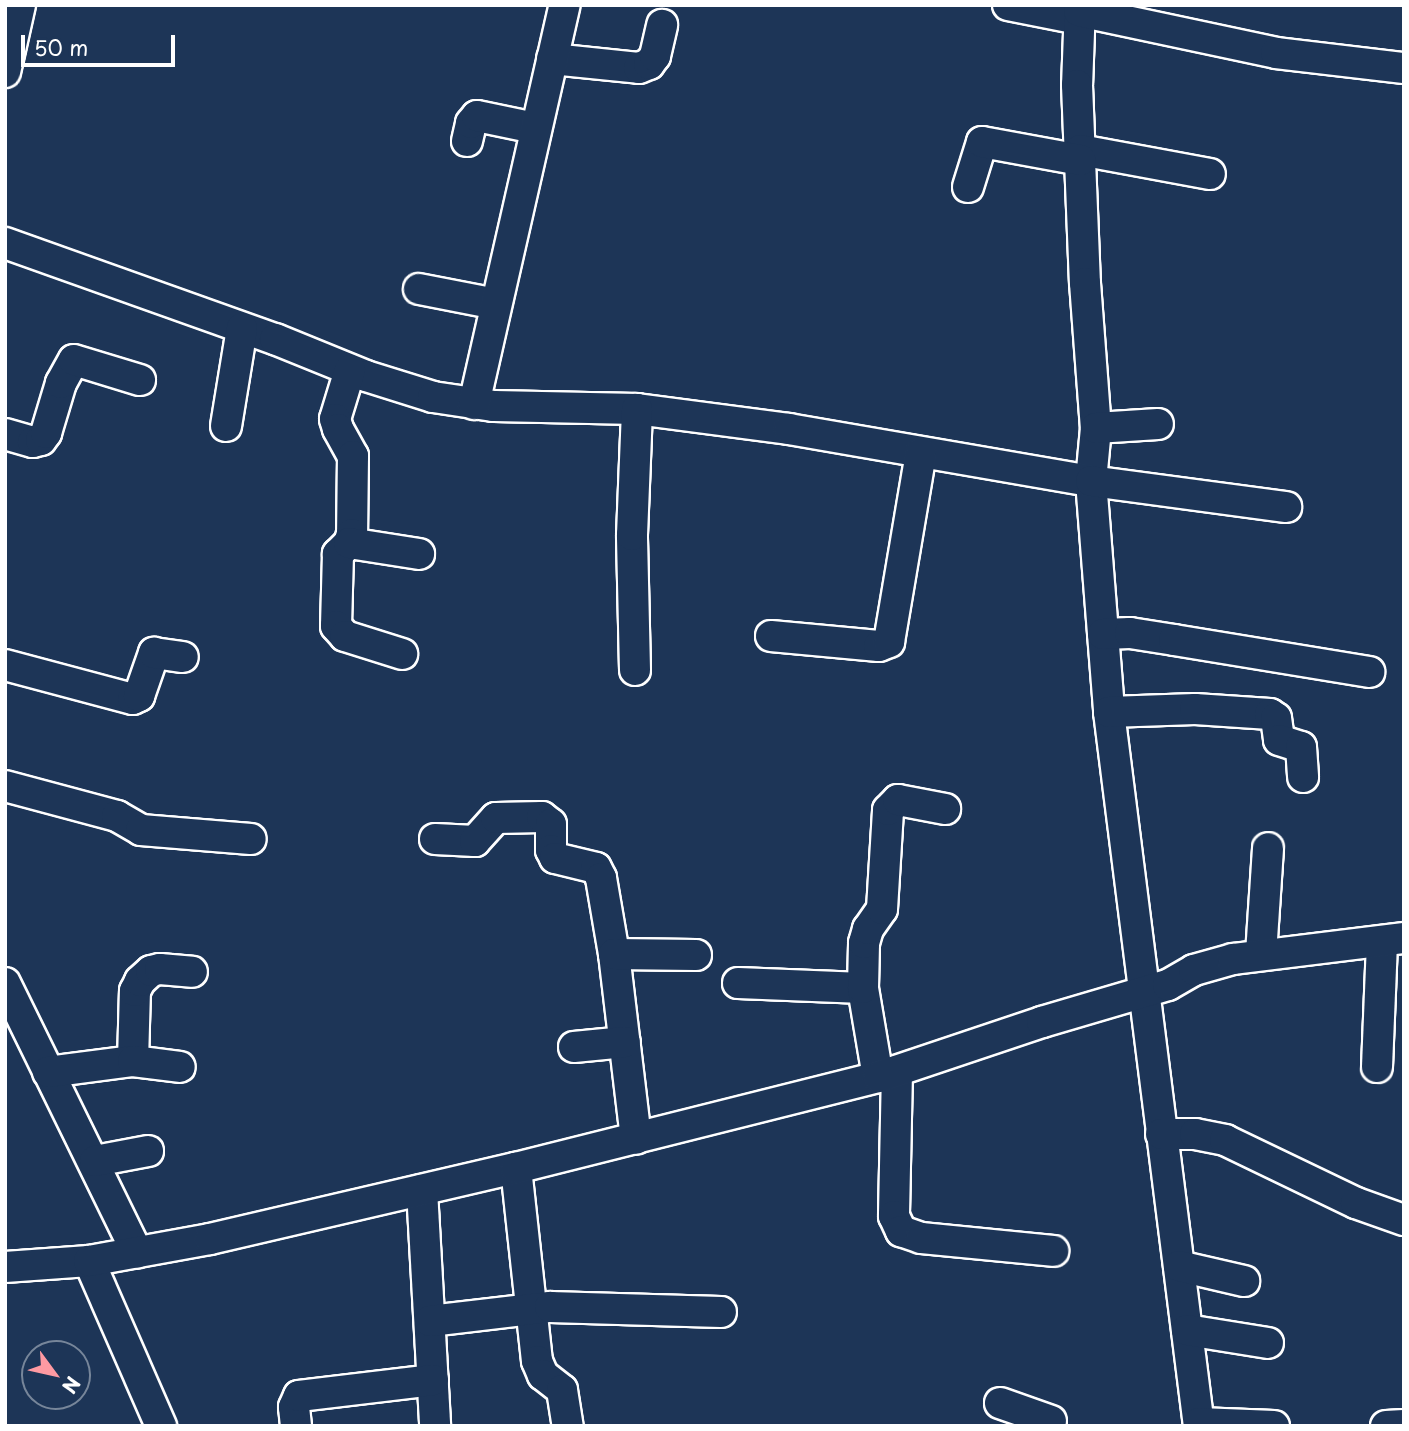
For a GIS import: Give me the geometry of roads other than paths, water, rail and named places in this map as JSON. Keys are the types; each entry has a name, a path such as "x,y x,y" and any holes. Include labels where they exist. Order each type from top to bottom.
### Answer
{"street":[{"path":"6,61 20,5"},
{"path":"474,404 565,5"},
{"path":"1009,5 1079,12 1276,53 1404,68"},
{"path":"1079,12 1077,85 1096,428 1091,481 1109,712 1142,991 1199,1424 1274,1426"},
{"path":"552,60 639,68 649,64 655,56 662,25"},
{"path":"467,141 471,124 477,116 535,128"},
{"path":"968,187 982,142 1210,174"},
{"path":"5,243 242,328 350,370 433,397 474,404 637,409 789,429 1091,481 1286,507"},
{"path":"419,289 496,304"},
{"path":"226,426 242,328"},
{"path":"5,434 33,442 41,440 46,433 61,383 74,360 140,380"},
{"path":"350,370 335,419 353,456 352,534 349,543 338,554 338,631 345,636 402,654"},
{"path":"635,670 632,536 637,409"},
{"path":"1096,428 1158,425"},
{"path":"771,636 880,646 892,639 922,453"},
{"path":"349,543 419,554"},
{"path":"1103,634 1130,633 1165,638 1368,672"},
{"path":"5,665 134,699 139,696 154,653 183,657"},
{"path":"1109,712 1195,709 1270,714 1276,718 1279,740 1301,747 1303,777"},
{"path":"5,786 117,816 141,830 251,839"},
{"path":"945,809 898,800 890,805 882,909 866,936 863,988 887,1074 894,1216 901,1231 921,1238 1053,1251"},
{"path":"435,839 475,841 496,818 542,817 549,820 552,855 559,860 594,866 598,871 614,954 636,1139"},
{"path":"1261,954 1268,848"},
{"path":"5,1267 89,1261 210,1239 516,1168 887,1074 1142,991 1168,985 1194,970 1261,954 1393,939 1377,1067"},
{"path":"614,954 696,955"},
{"path":"133,1061 135,991 140,981 144,975 160,969 192,972"},
{"path":"5,983 95,1161 137,1252"},
{"path":"738,983 863,988"},
{"path":"574,1047 625,1042"},
{"path":"48,1072 133,1061 180,1067"},
{"path":"1161,1134 1195,1134 1225,1140 1356,1203 1404,1220"},
{"path":"95,1161 148,1152"},
{"path":"516,1168 530,1312 539,1368 562,1391 568,1426"},
{"path":"422,1190 435,1426"},
{"path":"89,1261 161,1426"},
{"path":"1179,1266 1244,1281"},
{"path":"430,1321 530,1312 550,1307 721,1312"},
{"path":"1187,1330 1268,1343"},
{"path":"296,1426 294,1406 299,1396 433,1380"},
{"path":"1000,1403 1056,1424"},
{"path":"1386,1426 1404,1425"}]}
